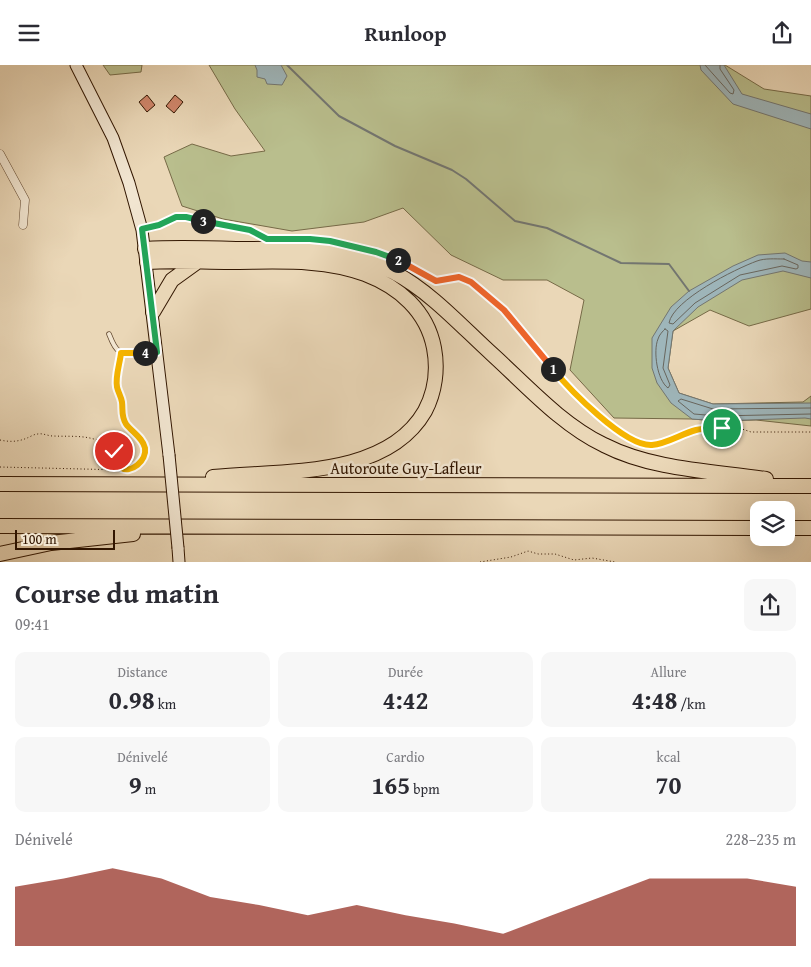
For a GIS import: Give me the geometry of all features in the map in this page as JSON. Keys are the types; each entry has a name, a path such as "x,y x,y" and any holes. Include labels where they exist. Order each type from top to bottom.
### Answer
{"highway":[{"path":"146,256 316,250 339,253 371,262 418,287 559,415 601,444 624,454 665,465 811,486"},
{"path":"132,484 300,470 332,466 363,459 388,449 404,437 420,419 431,396 436,364 430,333 414,306 388,285 356,271 326,264 303,262 197,262 146,256"},
{"path":"153,312 172,280 197,262"},
{"name":"Autoroute Guy-Lafleur","path":"0,484 811,486"},
{"path":"0,526 750,528"},
{"path":"0,554 51,543 206,527"},
{"path":"795,528 811,528"}],"main road":[{"path":"76,65 112,138 131,190 142,229 153,312 180,562"}],"street":[{"path":"0,154 25,200 24,225"}],"lane":[{"path":"109,334 116,349 121,353 157,352"}],"path":[{"path":"142,229 159,225 172,218 186,217 250,230 267,239"},
{"path":"304,239 321,239 342,243"},
{"path":"367,250 392,258 436,281 459,277 471,282 504,310 566,386 580,400 607,422 639,442 647,445 656,445 697,430 733,426 751,432 811,432"},
{"path":"0,467 132,469 136,466 143,458 145,450 143,443 130,429 123,417 121,397 116,386 121,353"},
{"path":"0,440 16,441 39,434 88,437 114,451 117,454 120,467 124,469"},
{"path":"480,562 510,557 528,551 538,554 555,554 574,561 592,558 615,562"}],"green space":[{"path":"103,65 142,65 141,72 110,75"},
{"path":"209,65 725,65 764,89 811,96 811,309 749,326 710,310 673,331 668,368 679,393 713,404 803,402 811,396 811,426 756,420 718,421 614,418 570,370 584,300 547,280 503,280 451,255 403,208 364,222 292,231 223,219 182,206 164,157 192,144 231,156 265,151 235,109"}],"water":[{"path":"255,65 281,65 287,76 282,85 267,84 265,79 257,77"},
{"path":"700,65 724,65 742,94 811,114 811,129 733,104 701,70"},
{"path":"785,253 802,261 811,262 811,278 783,271 742,280 698,307 673,331 668,368 679,393 713,404 811,403 811,419 718,421 692,419 671,403 657,383 652,368 652,338 671,307 689,291 733,266 758,255"}],"building":[{"path":"147,95 155,105 147,112 139,102"},
{"path":"175,95 183,102 174,113 166,106"}],"waterway":[{"path":"287,65 339,116 395,146 452,170 466,179 515,221 547,228 621,263 669,264 689,291"}],"route":[{"path":"114,451 117,454 120,467 132,469 140,462 145,450 138,436 126,424 123,417 121,397 116,386 121,353 157,352 146,249 142,229 159,225 172,218 181,217 190,217 250,230 267,239 321,239 342,243 392,258 436,281 459,277 467,279 504,310 566,386 580,400 607,422 633,439 647,445 656,445 689,432 722,428"}]}
